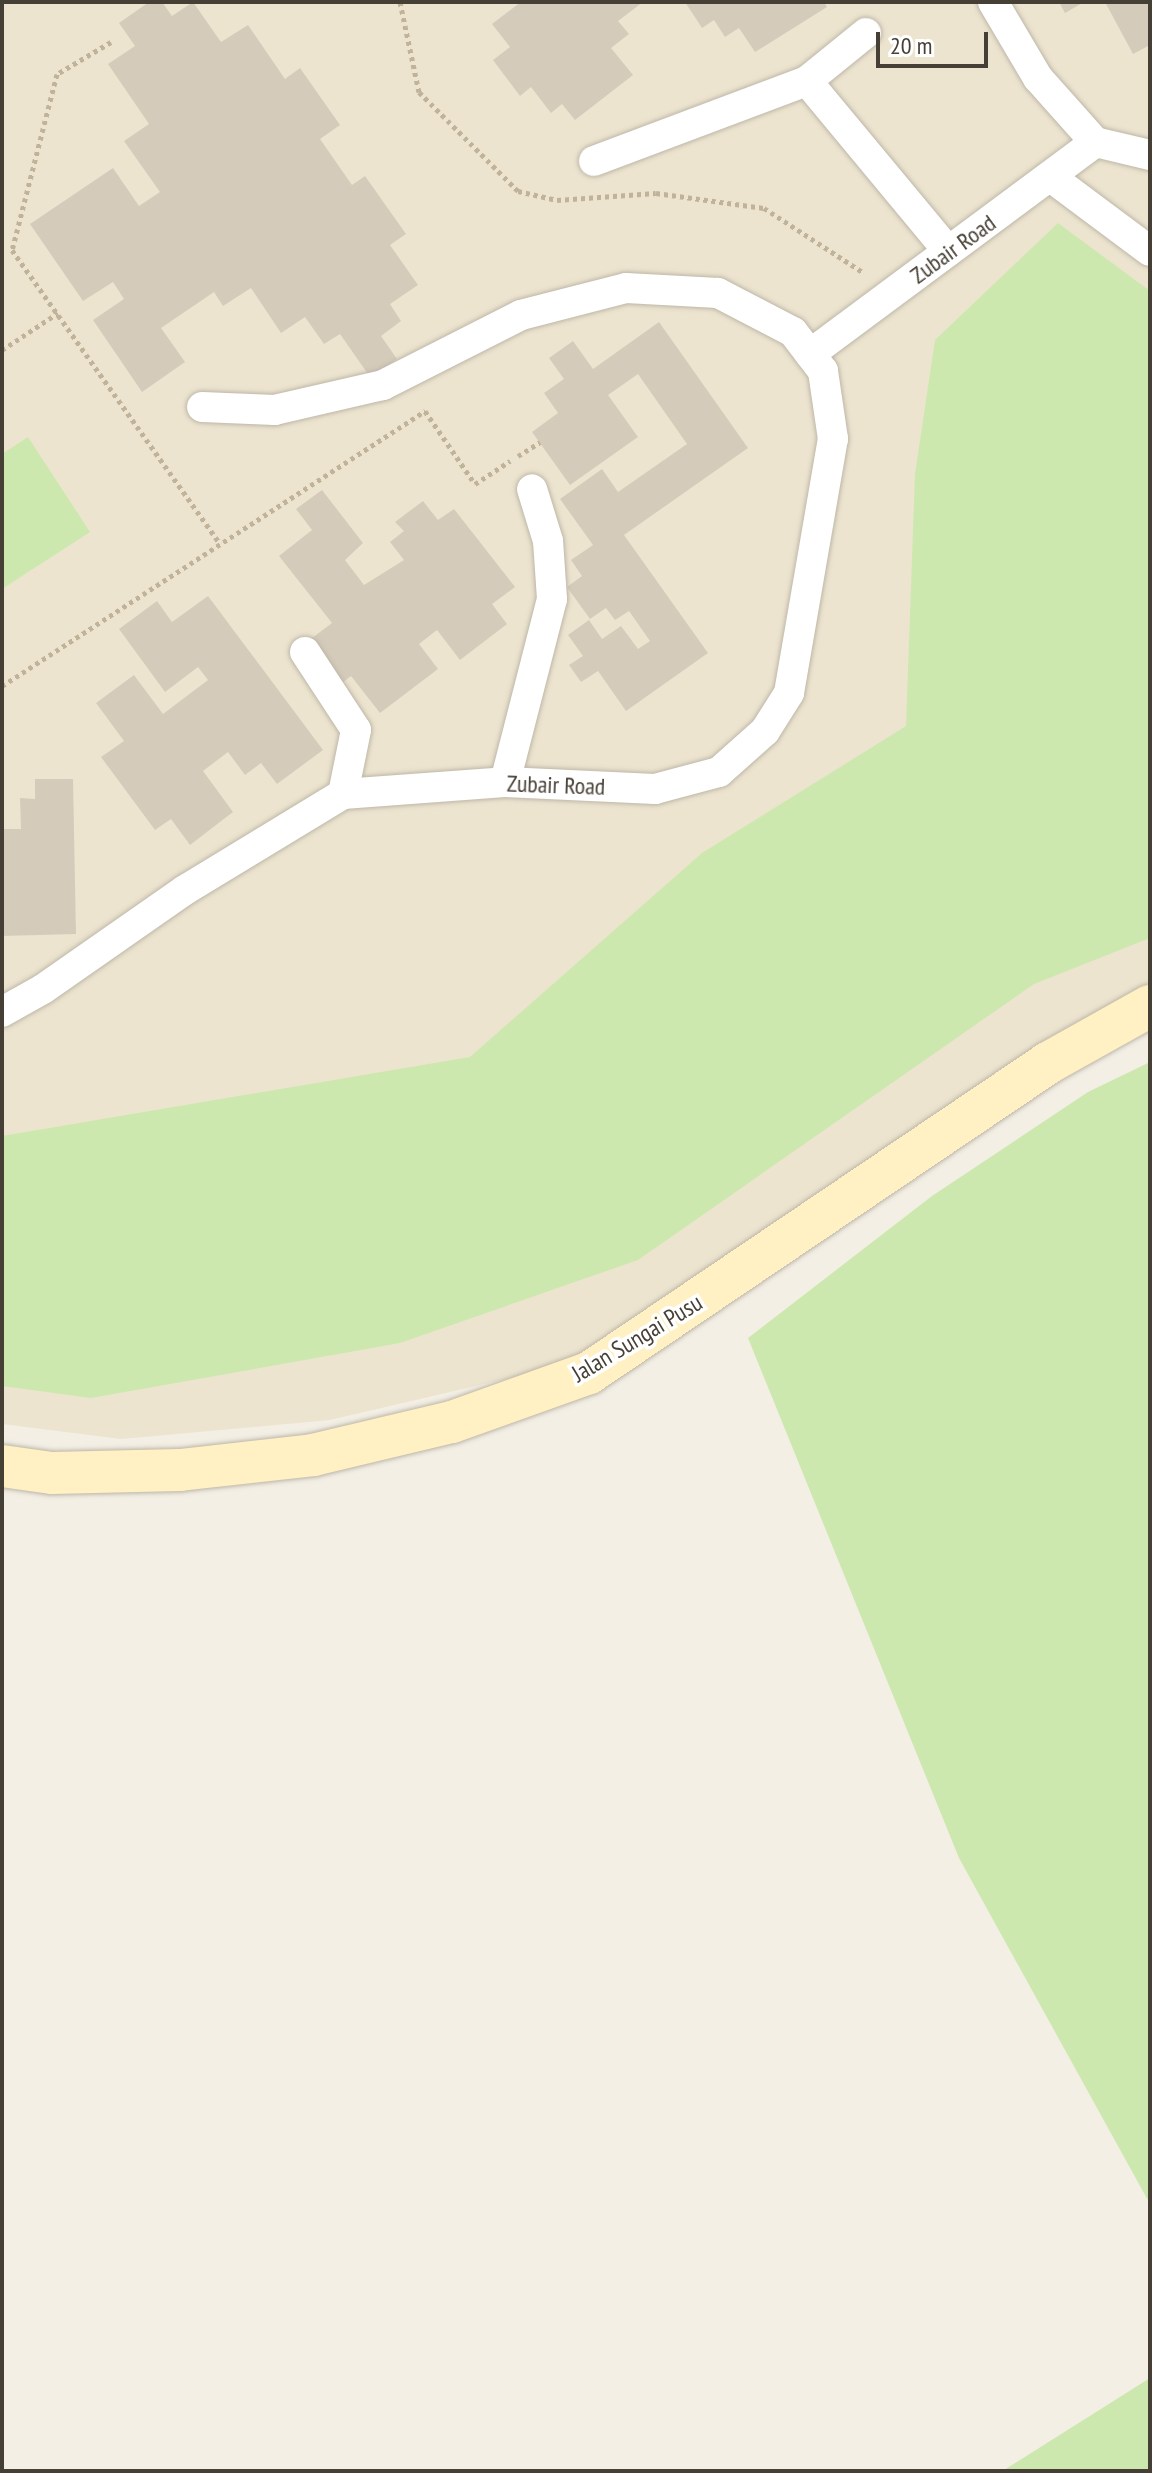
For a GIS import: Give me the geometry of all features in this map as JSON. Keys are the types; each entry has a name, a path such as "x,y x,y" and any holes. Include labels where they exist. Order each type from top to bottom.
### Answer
{"main road":[{"name":"Jalan Sungai Pusu","path":"2,1466 52,1473 180,1470 313,1455 452,1422 589,1373 1048,1063 1150,1006"}],"street":[{"path":"993,2 1038,78 1095,142 1150,155"},
{"path":"594,161 807,81 866,33"},
{"path":"807,81 948,251"},
{"name":"Zubair Road","path":"810,354 1052,178 1095,142"},
{"path":"1052,178 1150,251"},
{"name":"Zubair Road","path":"2,1012 43,989 185,890 343,794 505,782 655,789 719,772 765,731 789,693 833,439 823,371 793,332 718,293 626,288 521,315 383,385 275,410 202,407"},
{"path":"505,782 552,599 548,541 532,489"},
{"path":"305,652 356,730 343,794"}],"path":[{"path":"111,42 57,74 12,250 220,544"},
{"path":"2,350 58,313"},
{"path":"2,686 425,411 475,484 540,442"}],"shaded area":[{"path":"2,2 1150,2 1150,984 926,1121 561,1366 330,1420 121,1439 2,1424"}],"green space":[{"path":"1058,223 1150,291 1150,938 1034,984 638,1260 400,1343 91,1398 2,1386 2,1136 470,1057 702,853 906,726 915,474 935,340"},
{"path":"28,437 90,532 2,589 2,454"},
{"path":"1150,1062 1150,2204 959,1858 748,1338 932,1196 1088,1092"},
{"path":"1150,2378 1150,2471 984,2471 1004,2470"}],"building":[{"path":"149,2 162,2 172,16 193,2 221,42 248,25 285,79 300,68 340,125 320,139 352,185 365,176 406,234 390,245 418,285 390,304 401,321 381,336 397,359 370,377 340,334 324,344 305,317 281,333 251,288 223,306 214,292 161,328 185,362 142,392 93,320 124,299 113,282 83,301 30,224 113,168 139,206 160,192 124,141 149,124 108,64 135,46 119,23"},
{"path":"521,2 643,2 618,21 629,34 611,48 633,75 575,120 562,104 551,113 531,87 520,96 493,60 510,47 492,24"},
{"path":"685,2 824,2 827,7 755,52 739,28 725,37 714,20 702,28"},
{"path":"1059,2 1084,2 1065,13"},
{"path":"1105,2 1150,2 1150,45 1133,54"},
{"path":"659,322 748,448 624,535 708,653 626,711 598,671 581,682 569,665 583,656 568,635 589,620 602,639 621,626 638,649 650,641 629,611 615,620 606,608 590,619 567,587 582,576 571,560 593,545 560,499 602,469 618,492 687,444 638,374 608,395 638,437 570,485 532,432 558,413 544,393 564,379 549,358 573,341 593,369"},
{"path":"322,490 363,543 345,560 364,585 404,560 390,542 404,531 395,522 423,501 438,520 454,509 515,587 492,604 507,624 460,660 437,630 419,644 438,669 380,713 351,676 338,686 304,644 332,623 279,556 312,530 296,509"},
{"path":"208,596 323,750 277,784 261,763 245,775 228,752 203,771 233,812 190,845 171,819 155,830 101,757 124,741 96,703 134,675 163,714 208,680 198,667 165,692 119,629 157,601 172,622"},
{"path":"35,779 73,779 76,934 2,936 2,829 21,829 20,798 35,799"}]}
